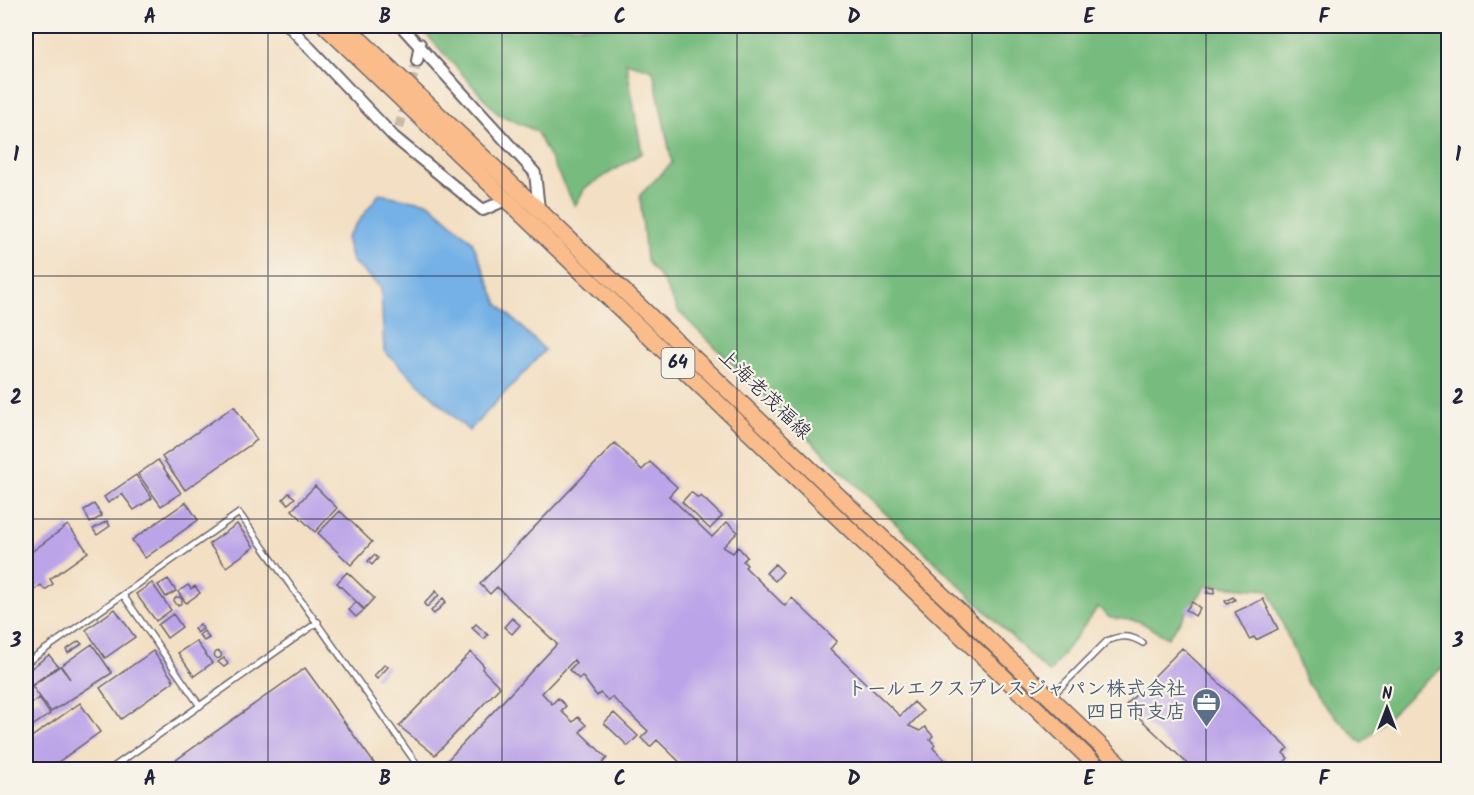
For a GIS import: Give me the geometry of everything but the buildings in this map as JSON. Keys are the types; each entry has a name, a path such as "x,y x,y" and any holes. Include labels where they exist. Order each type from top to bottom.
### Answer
{"main road":[{"name":"上海老茂福線","path":"325,26 1101,770"},
{"name":"上海老茂福線","path":"346,26 1126,770"}],"street":[{"path":"289,26 368,110 483,210 507,199"},
{"path":"401,26 420,44 536,173 539,209"},
{"path":"417,61 420,44"}],"lane":[{"path":"26,663 239,513 421,770"},
{"path":"123,594 200,706"},
{"path":"109,770 318,622"},
{"path":"1050,697 1107,641 1119,636 1132,636 1143,643"}],"green space":[{"path":"419,26 1448,26 1448,664 1425,681 1362,743 1320,701 1306,682 1269,590 1207,585 1168,638 1139,621 1110,618 1098,607 1049,673 679,312 664,283 646,260 640,195 672,163 653,70 626,62 642,153 585,188 575,206 536,131 498,114"}],"water":[{"path":"379,194 429,203 472,241 498,304 545,350 469,431 384,351 381,288 352,261 346,238"}],"tunnel":[{"path":"399,128 417,61"}],"place":[{"name":"トールエクスプレスジャパン株式会社 四日市支店","path":"1207,728"}]}
